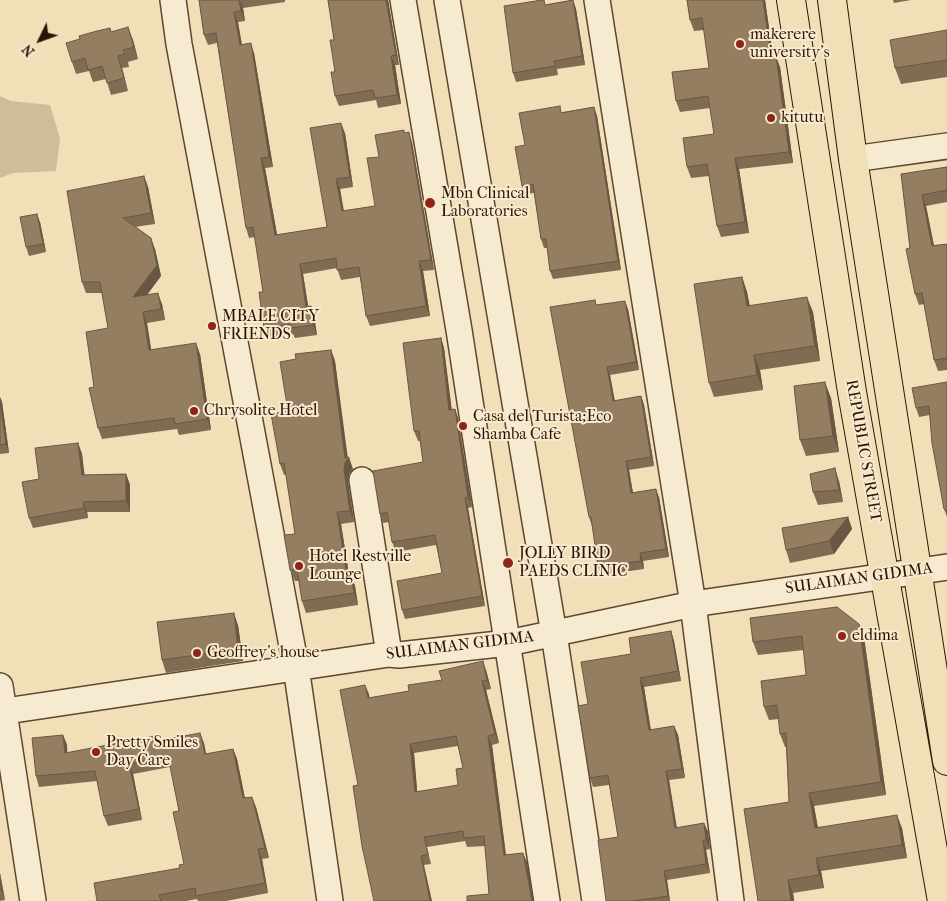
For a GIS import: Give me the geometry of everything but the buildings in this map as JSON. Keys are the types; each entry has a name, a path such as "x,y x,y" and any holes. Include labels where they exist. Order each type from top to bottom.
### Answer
{"main road":[{"name":"REPUBLIC STREET","path":"791,0 851,385 942,901"},
{"name":"REPUBLIC STREET","path":"832,0 853,159 947,761"}],"street":[{"path":"173,0 296,667 330,901"},
{"path":"403,0 508,644 547,901"},
{"path":"447,0 554,634 595,901"},
{"path":"597,0 693,604 731,901"},
{"path":"853,159 947,146"},
{"path":"362,480 389,654"},
{"name":"SULAIMAN GIDIMA","path":"2,711 389,654 398,655 508,644 693,604 947,567"},
{"path":"0,686 2,711 33,901"}],"shaded area":[{"path":"0,96 11,101 50,105 60,138 56,171 13,173 0,178"}],"place":[{"name":"makerere university's","path":"740,44"},
{"name":"kitutu","path":"771,118"},
{"name":"Mbn Clinical Laboratories","path":"430,203"},
{"name":"MBALE CITY FRIENDS","path":"212,326"},
{"name":"Chrysolite Hotel","path":"194,411"},
{"name":"Casa del Turista;Eco Shamba Cafe","path":"463,426"},
{"name":"JOLLY BIRD PAEDS CLINIC","path":"508,563"},
{"name":"Hotel Restville Lounge","path":"299,566"},
{"name":"eldima","path":"842,636"},
{"name":"Geoffrey's house","path":"197,653"},
{"name":"Pretty Smiles Day Care","path":"96,752"}]}
